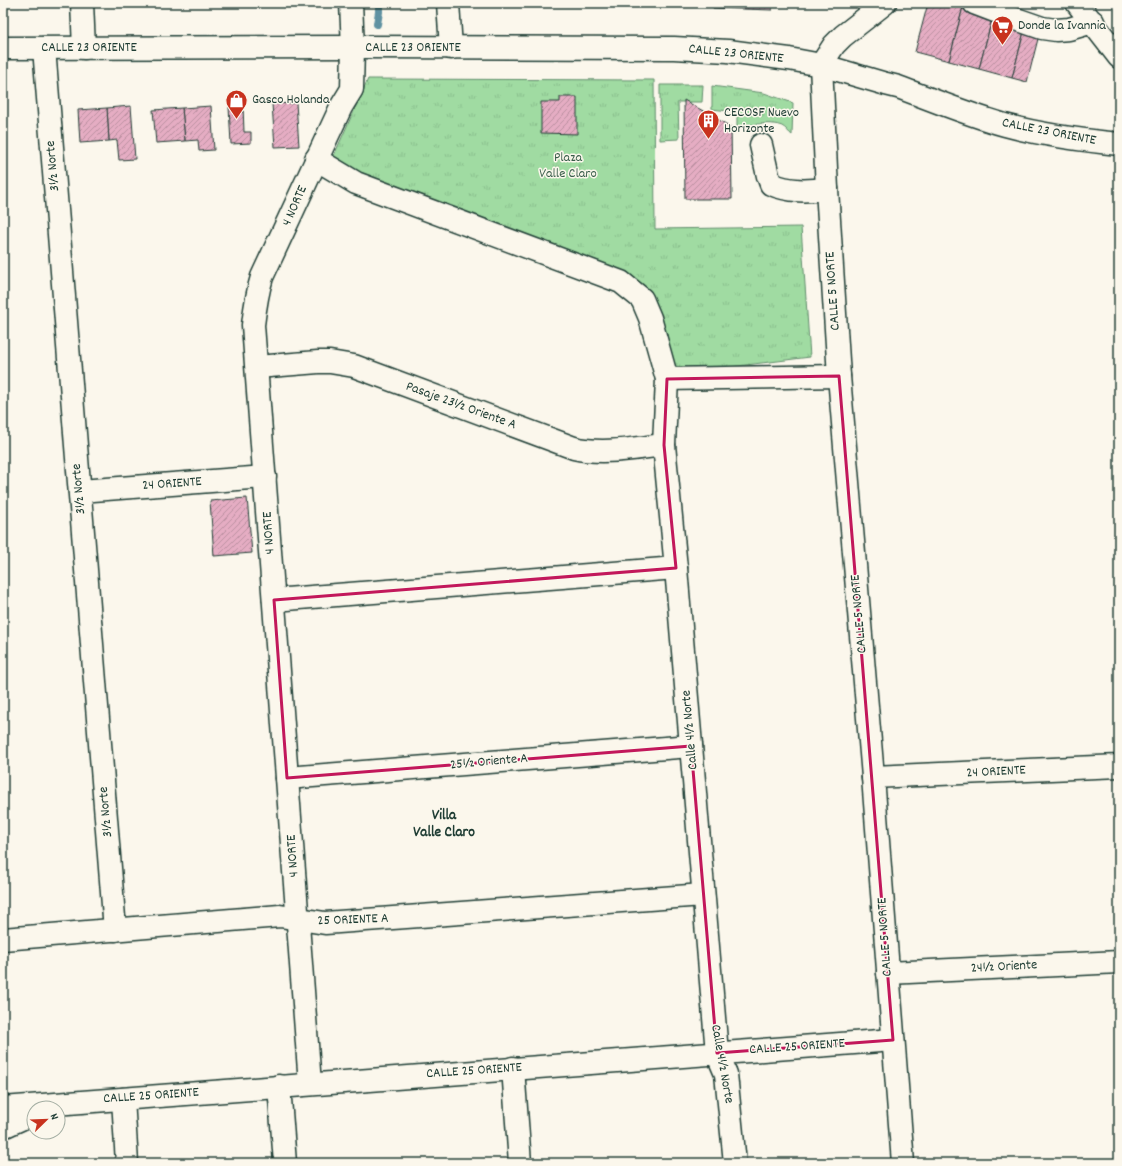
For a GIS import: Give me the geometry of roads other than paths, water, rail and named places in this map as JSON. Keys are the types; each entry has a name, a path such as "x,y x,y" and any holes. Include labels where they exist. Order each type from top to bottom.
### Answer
{"street":[{"path":"82,3 84,48"},
{"name":"4 NORTE","path":"310,1084 256,367 254,309 262,277 340,107 352,89 358,47 351,3"},
{"path":"448,3 451,48"},
{"path":"821,65 834,45 843,36 885,3"},
{"path":"974,3 1042,28 1056,30 1069,29 1093,22"},
{"path":"1077,3 1119,57"},
{"name":"CALLE 23 ORIENTE","path":"3,48 405,47 674,48 728,50 821,65 898,87 974,115 1033,132 1078,140 1119,144"},
{"name":"3½ Norte","path":"44,48 115,930"},
{"name":"CALLE 5 NORTE","path":"821,65 839,376 873,777 902,1163"},
{"path":"761,145 771,184 779,187 803,191 827,189"},
{"name":"Calle 4½ Norte","path":"316,159 356,183 621,282 642,299 650,318 667,379 664,445 676,568 703,895 717,1053 726,1074 735,1163"},
{"name":"Pasaje 23½ Oriente A","path":"256,367 318,362 330,362 354,366 584,450 602,452 664,445"},
{"path":"667,379 839,376"},
{"name":"24 ORIENTE","path":"80,491 265,477"},
{"path":"274,600 676,568"},
{"name":"25½ Oriente A","path":"287,778 691,746"},
{"name":"24 ORIENTE","path":"873,777 1119,766"},
{"name":"25 ORIENTE A","path":"3,938 280,916 325,923 703,895"},
{"name":"24½ Oriente","path":"888,973 1119,962"},
{"name":"CALLE 25 ORIENTE","path":"66,1104 123,1098 893,1040"},
{"path":"513,1068 520,1163"},
{"path":"279,1086 285,1163"},
{"path":"123,1098 128,1163"},
{"name":"CALLE 25 ORIENTE","path":"3,1108 26,1107"},
{"path":"3,1127 26,1117"}],"waterway":[{"path":"377,24 379,3"}],"place":[{"name":"Donde la Ivannia","path":"1002,46"},
{"name":"Gasco Holanda","path":"237,120"},
{"name":"CECOSF Nuevo Horizonte","path":"708,140"}],"district":[{"name":"Villa Valle Claro","path":"444,824"}],"park label":[{"name":"Plaza Valle Claro","path":"568,166"}]}
